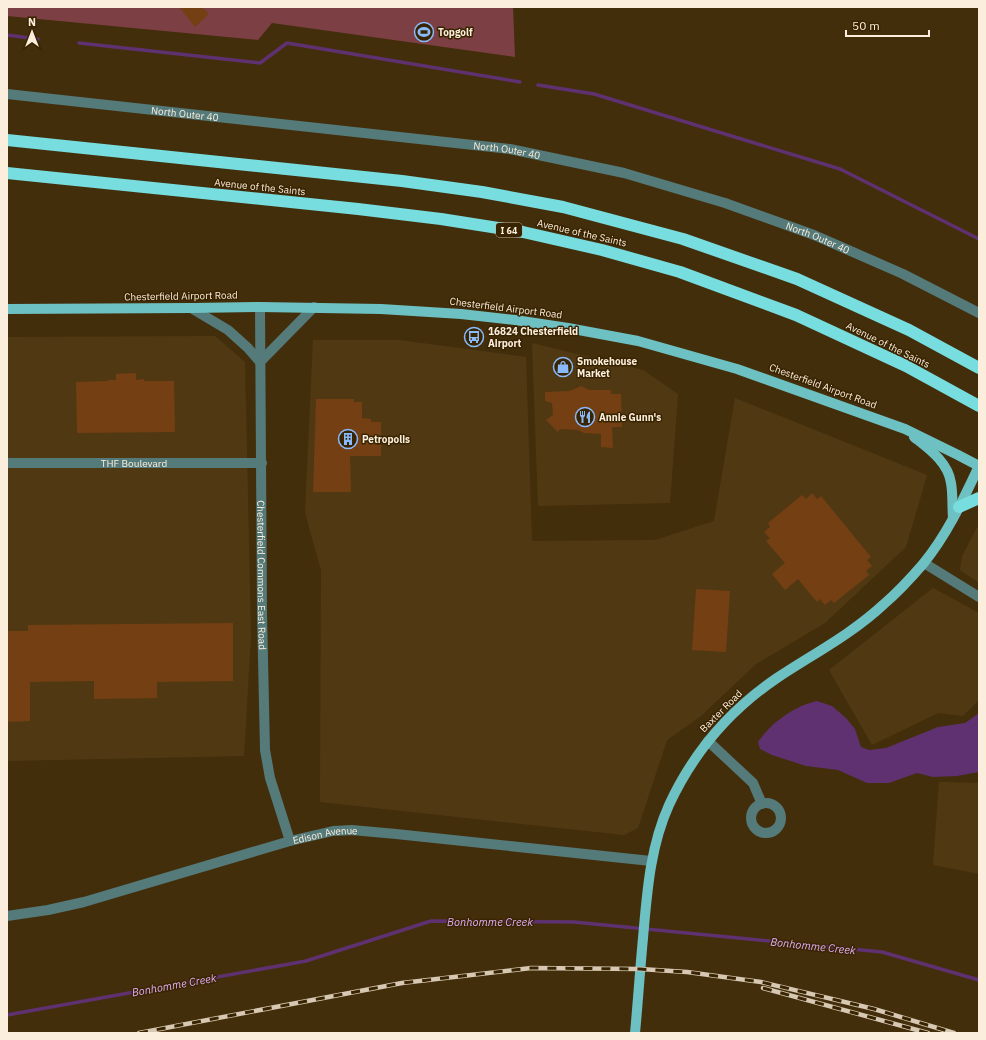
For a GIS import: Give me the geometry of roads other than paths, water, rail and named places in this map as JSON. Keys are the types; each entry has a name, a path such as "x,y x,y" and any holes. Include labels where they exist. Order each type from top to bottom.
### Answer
{"highway":[{"name":"Avenue of the Saints","path":"7,140 402,181 482,192 563,207 682,238 797,279 909,330 979,368"},
{"name":"Avenue of the Saints","path":"7,173 441,219 523,232 602,250 680,272 796,315 870,348 979,406"},
{"path":"959,507 979,498"}],"main road":[{"name":"Chesterfield Airport Road","path":"7,309 260,306 404,310 462,314 549,325 638,341 737,369 905,429 958,454 979,466"},
{"path":"905,429 935,454 943,463 948,472 951,482 953,518"},
{"name":"Baxter Road","path":"635,1033 646,899 652,861 660,829 669,805 679,785 708,741 738,708 802,662 825,649 863,622 884,604 924,563 939,542 953,518 979,466"}],"street":[{"name":"North Outer 40","path":"7,94 510,149 624,174 725,203 814,235 903,274 979,314"},
{"name":"Chesterfield Commons East Road","path":"260,306 262,613 265,750 270,778 290,841"},
{"path":"191,308 228,330 248,348 260,362 314,308"},
{"name":"THF Boulevard","path":"7,463 262,463"},
{"path":"924,563 979,597"},
{"path":"708,741 753,783 762,804"},
{"name":"Edison Avenue","path":"7,916 48,910 84,902 290,841 333,831 359,831 396,834 652,861"}],"waterway":[{"path":"7,35 38,39"},
{"path":"79,43 260,63 287,43 520,82"},
{"path":"538,85 594,94 840,169 979,239"},
{"name":"Bonhomme Creek","path":"7,1015 306,961 431,921 574,922 882,952 979,980"}],"railway":[{"path":"139,1033 402,983 531,968 640,969 687,972 761,982 874,1009 954,1033"},
{"path":"763,988 928,1033"}],"place":[{"name":"Topgolf","path":"424,32"},
{"name":"16824 Chesterfield Airport","path":"474,337"},
{"name":"Smokehouse Market","path":"563,367"},
{"name":"Annie Gunn's","path":"585,417"},
{"name":"Petropolis","path":"348,439"}]}
